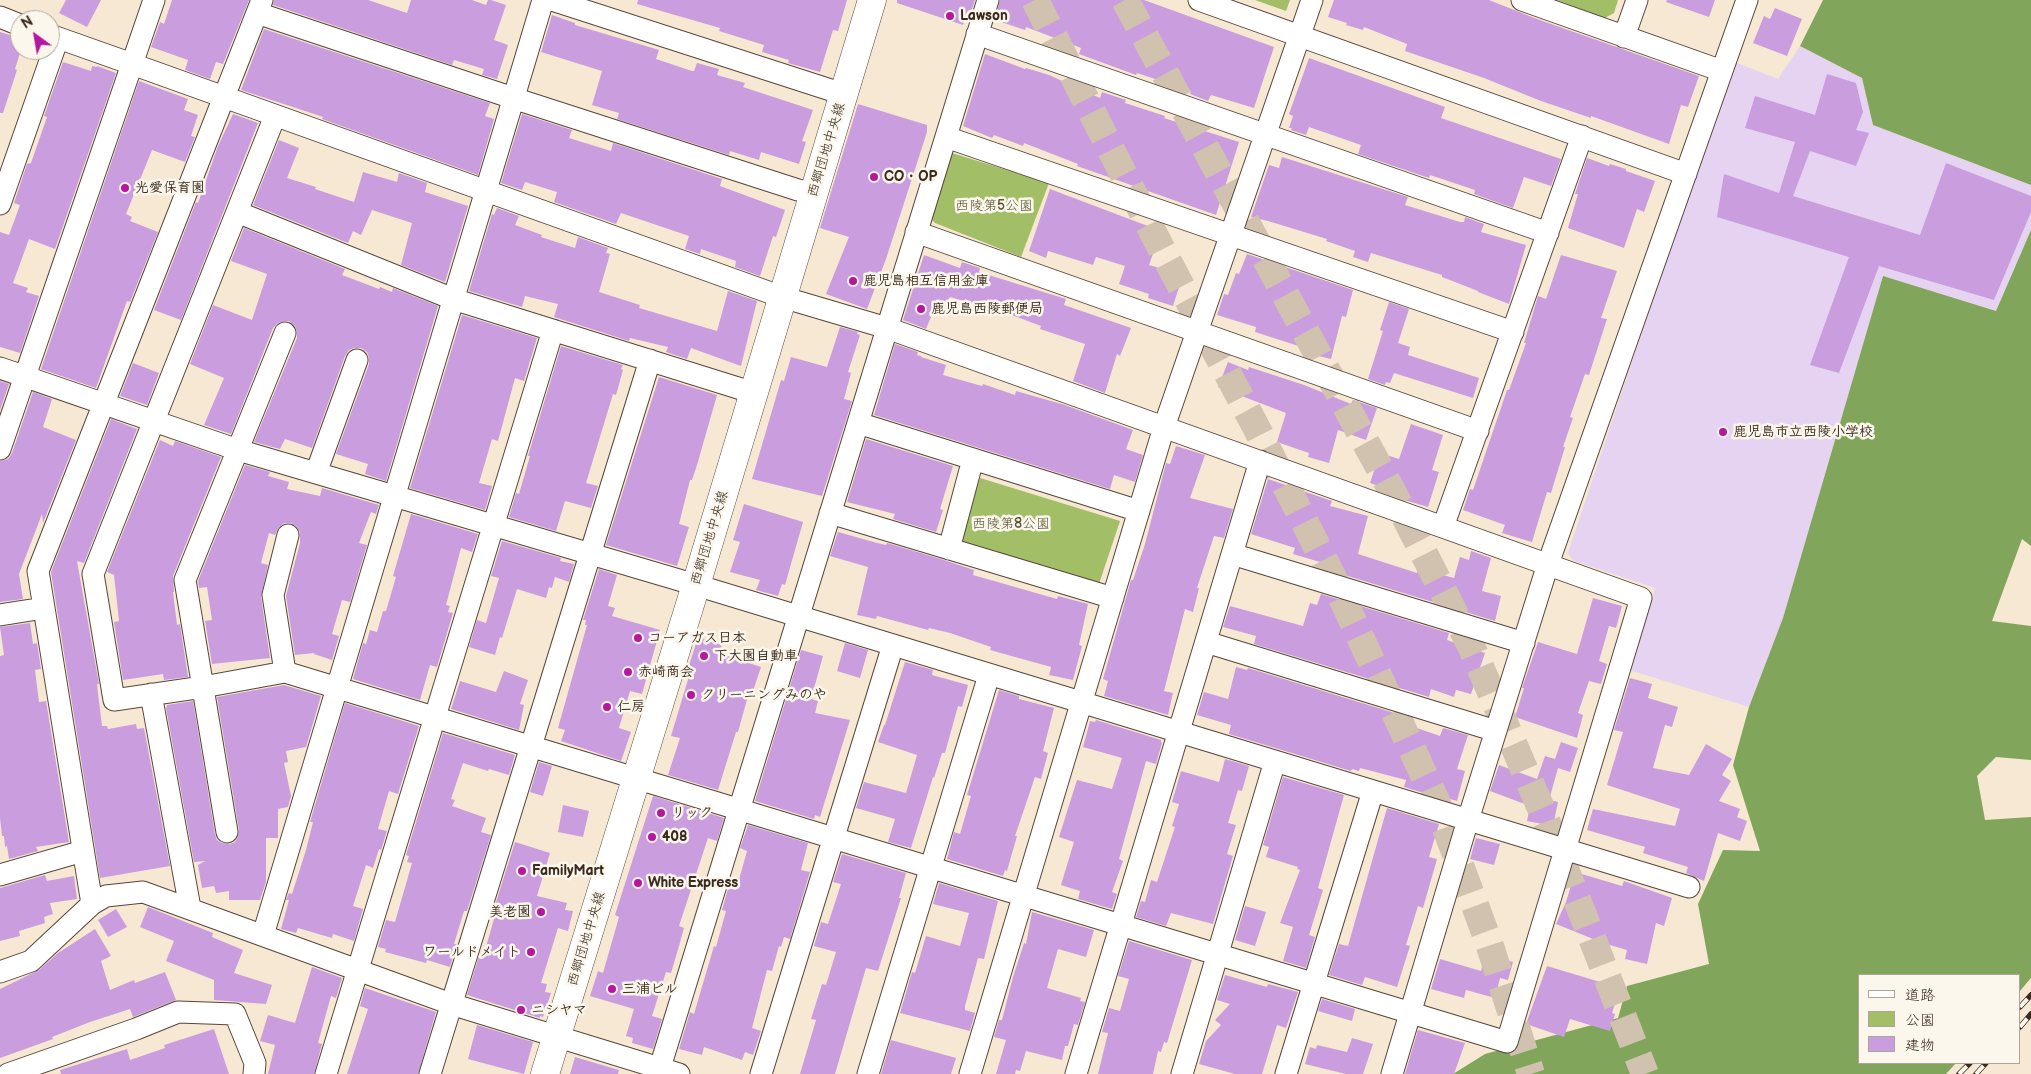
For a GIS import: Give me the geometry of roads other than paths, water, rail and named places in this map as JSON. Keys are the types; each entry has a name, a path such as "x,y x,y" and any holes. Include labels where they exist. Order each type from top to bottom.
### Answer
{"street":[{"path":"0,449 154,0"},
{"path":"262,935 543,0"},
{"path":"552,0 843,94"},
{"name":"西郷団地中央線","path":"545,1074 696,585 872,0"},
{"path":"0,972 31,961 92,904 106,896 143,892 451,1004 666,1072 739,810 988,0"},
{"path":"1199,0 1686,174"},
{"path":"970,1074 1164,427 1312,0"},
{"path":"1624,36 1637,0"},
{"path":"1392,1074 1468,820 1548,564 1747,0"},
{"path":"1527,1 1722,72"},
{"path":"92,904 38,571 259,6 514,98 788,187 814,193"},
{"path":"977,34 1548,233"},
{"path":"60,39 782,297 887,328 1641,598 1507,1042 285,672 114,700 93,574 275,116"},
{"path":"0,204 47,60"},
{"path":"1443,527 1582,136"},
{"path":"946,137 1513,332"},
{"path":"237,212 453,300 754,393"},
{"path":"916,232 1478,431"},
{"path":"326,1074 553,330"},
{"path":"227,832 185,580 285,332"},
{"path":"316,474 358,360"},
{"path":"430,1074 650,360"},
{"path":"0,368 238,450 799,616 1689,888"},
{"path":"858,423 1139,511"},
{"path":"949,549 973,459"},
{"path":"1076,1074 1260,461"},
{"path":"830,513 1113,598"},
{"path":"285,672 273,595 288,535"},
{"path":"1232,554 1524,643"},
{"path":"0,615 44,608"},
{"path":"1206,642 1496,731"},
{"path":"760,1074 834,839 892,645"},
{"path":"868,1074 989,675"},
{"path":"151,694 190,908"},
{"path":"1182,1074 1276,762"},
{"path":"1286,1074 1373,791"},
{"path":"0,875 83,851"},
{"path":"8,1074 136,1029 178,1012 235,1014 255,1063 254,1074"}],"tunnel":[{"path":"1035,0 1164,254 1256,427 1331,574 1436,801 1489,943 1531,1074"},
{"path":"1125,0 1391,489 1472,648 1546,820 1645,1074"}],"railway":[{"path":"2021,1006 2031,995"},
{"path":"2021,1026 2031,1014"},
{"path":"1959,1074 1969,1064"},
{"path":"1976,1074 1985,1064"}],"place":[{"name":"Lawson","path":"950,16"},
{"name":"CO・OP","path":"874,177"},
{"name":"光愛保育園","path":"125,188"},
{"name":"鹿児島相互信用金庫","path":"853,281"},
{"name":"鹿児島西陵郵便局","path":"921,309"},
{"name":"鹿児島市立西陵小学校","path":"1723,432"},
{"name":"コーアガス日本","path":"638,638"},
{"name":"下大園自動車","path":"704,656"},
{"name":"赤崎商会","path":"628,672"},
{"name":"クリーニングみのや","path":"691,695"},
{"name":"仁房","path":"607,707"},
{"name":"リック","path":"661,813"},
{"name":"408","path":"652,837"},
{"name":"FamilyMart","path":"522,871"},
{"name":"White Express","path":"638,883"},
{"name":"美老園","path":"541,912"},
{"name":"ワールドメイト","path":"531,952"},
{"name":"三浦ビル","path":"612,989"},
{"name":"ニシヤマ","path":"521,1010"}],"park label":[{"name":"西陵第5公園","path":"994,206"},
{"name":"西陵第8公園","path":"1011,524"}]}
